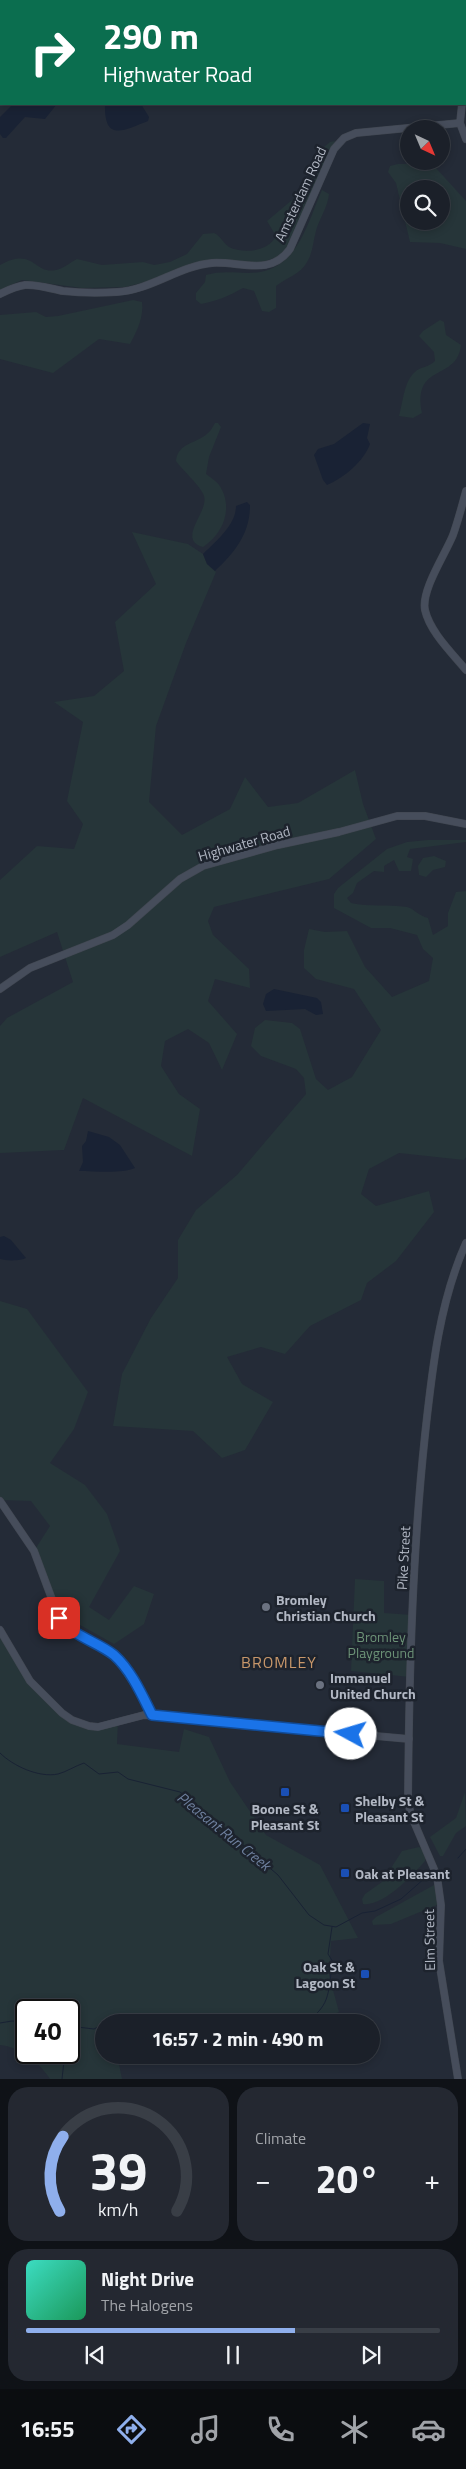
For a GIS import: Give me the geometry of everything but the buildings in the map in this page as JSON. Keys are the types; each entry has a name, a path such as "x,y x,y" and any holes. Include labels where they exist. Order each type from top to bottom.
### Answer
{"street":[{"path":"462,105 460,123 466,139"},
{"name":"Amsterdam Road","path":"0,294 16,287 30,285 77,292 120,291 138,288 210,264 255,267 271,264 279,261 290,249 334,149 344,138 366,131 460,123"},
{"path":"466,491 452,535 430,584 425,602 428,618 433,628 466,670"},
{"name":"Highwater Road","path":"0,989 30,968 113,935 128,925 180,879 211,863 393,817 425,816 466,824"},
{"name":"Pike Street","path":"409,1806 409,1739 419,1505 430,1387 453,1280 466,1243"},
{"path":"0,1502 34,1552 59,1618 70,1631 104,1649 120,1662 152,1715"},
{"path":"0,1630 26,1675 72,1720 98,1727 133,1716 152,1715 409,1739"},
{"name":"Elm Street","path":"409,1806 433,1864 439,1889 441,1904 439,1961 458,2079"}],"green space":[{"path":"335,141 287,249 275,258 253,264 224,259 204,261 145,282 125,287 82,288 22,280 0,290 0,265 20,258 49,270 56,270 77,259 102,265 143,262 154,265 170,262 187,254 203,234 214,233 225,244 235,249 248,251 261,248 276,236 267,221 292,200 311,177 324,147 330,142"},
{"path":"400,164 400,170 438,170 447,180 400,180 400,200 396,183 388,172 390,166"},
{"path":"450,183 466,201 466,249 440,243 410,242 407,230 450,230"},
{"path":"322,190 329,194 317,226 311,255 301,270 276,286 276,308 269,312 262,311 254,291 243,288 223,298 207,303 201,304 196,300 196,293 205,282 206,275 220,272 260,272 273,268 284,261 293,251 307,228"},
{"path":"133,300 142,302 142,313 130,344 99,339 53,373 0,359 0,315 36,312 46,317 58,316"},
{"path":"440,320 444,322 446,335 461,345 458,356 452,364 429,379 423,386 421,397 422,413 413,418 399,416 406,386 411,376 417,370 435,361 434,352 419,336 423,331"},
{"path":"215,423 218,423 221,427 209,457 206,474 221,488 226,504 226,512 221,528 210,542 203,547 195,543 192,538 195,524 202,510 204,496 176,461 180,450 204,437"},
{"path":"132,532 188,544 203,554 207,564 216,572 186,643 156,726 149,802 182,835 230,809 245,777 268,807 298,803 355,770 363,804 376,839 329,879 214,907 208,921 213,935 249,969 250,988 215,979 208,1001 237,1034 222,1070 209,1043 188,1029 165,1041 161,1066 179,1094 200,1109 192,1156 83,1098 64,1150 0,1153 0,1026 7,1018 73,982 57,932 0,957 0,880 37,846 74,849 83,824 67,801 83,722 54,702 94,696 124,671 115,622 156,584"},
{"path":"466,840 466,842 410,849 407,857 413,859 411,871 399,871 394,860 384,866 384,872 374,871 357,883 353,893 347,898 351,903 409,908 428,918 433,935 448,926 448,913 456,892 466,891 466,1157 464,1160 399,1153 369,1169 361,1194 376,1206 429,1191 434,1212 396,1261 367,1283 361,1300 310,1326 285,1354 261,1347 227,1357 242,1384 273,1402 245,1450 222,1458 193,1431 113,1426 122,1374 151,1318 178,1278 178,1240 196,1210 237,1175 306,1094 304,1078 296,1069 261,1056 251,1046 255,1028 265,1020 292,1023 300,1029 316,1079 328,1090 352,1077 381,1030 354,989 316,979 304,968 304,950 309,929 325,932 347,931 365,967 392,997 429,981 433,958 423,949 417,935 390,928 371,928 334,908 334,894 338,888 387,849 407,842"},
{"path":"434,856 446,861 445,867 433,870 426,877 419,875 418,866 423,858"},
{"path":"0,1301 27,1309 88,1392 74,1429 50,1463 85,1485 107,1514 120,1551 89,1607 109,1620 134,1586 154,1594 144,1624 114,1644 64,1616 34,1551 50,1526 31,1501 0,1500"},
{"name":"Bromley Playground","path":"355,1579 384,1581 384,1613 413,1615 410,1677 351,1671"},
{"path":"0,1630 26,1675 62,1713 97,1727 118,1721 117,1744 179,1752 184,1729 209,1737 230,1782 266,1835 320,1865 358,1938 331,1941 329,1975 339,2012 334,2014 95,2014 95,2064 119,2064 122,2079 50,2079 38,2064 80,2064 80,1999 15,1999 15,2049 0,2045"},
{"path":"465,1792 466,1826 456,1833 443,1856 440,1856 430,1837 456,1818"},
{"path":"419,1847 425,1852 425,1861 413,1874 389,1895 371,1904 363,1904 362,1899 365,1894 382,1882 402,1851"},
{"path":"434,1885 436,1888 437,1905 391,1924 373,1925 372,1921 376,1917"}],"water":[{"path":"12,105 56,105 45,119 25,117 6,138 3,138 0,134 0,117"},
{"path":"105,105 142,105 149,117 148,121 131,128 117,130 112,129 108,124"},
{"path":"363,423 370,424 367,438 370,444 363,457 353,468 327,485 323,480 314,455 318,449 334,444"},
{"path":"247,502 250,505 244,534 229,557 215,571 207,564 203,554 229,526 233,520 236,506"},
{"path":"274,989 317,998 321,1002 323,1014 316,1015 305,1009 266,1011 263,1004 266,994"},
{"path":"88,1131 109,1137 120,1145 135,1168 116,1172 79,1171 83,1162 82,1146 86,1141"},
{"path":"4,1236 11,1240 26,1258 21,1260 0,1259 0,1237"}],"waterway":[{"name":"Pleasant Run Creek","path":"0,1753 5,1758 35,1773 58,1774 84,1763 99,1774 118,1772 128,1779 180,1792 278,1875 309,1915 324,1925 336,1927 362,1913 375,1911 401,1899 425,1878"},
{"name":"Pleasant Run Creek","path":"458,1858 466,1849"},
{"path":"316,2014 321,2009 327,1996 333,1962 328,1954 332,1927"},
{"path":"0,2023 15,2021"},
{"path":"80,2027 95,2028"},
{"path":"62,2079 64,2064"}],"place":[{"name":"Bromley Christian Church","path":"266,1607"},
{"name":"Immanuel United Church","path":"320,1685"},
{"name":"Boone St & Pleasant St","path":"285,1792"},
{"name":"Shelby St & Pleasant St","path":"345,1808"},
{"name":"Oak at Pleasant","path":"345,1873"},
{"name":"Oak St & Lagoon St","path":"365,1974"}],"district":[{"name":"BROMLEY","path":"279,1662"}],"route":[{"path":"59,1618 70,1631 114,1655 134,1681 152,1715 351,1734"}]}
